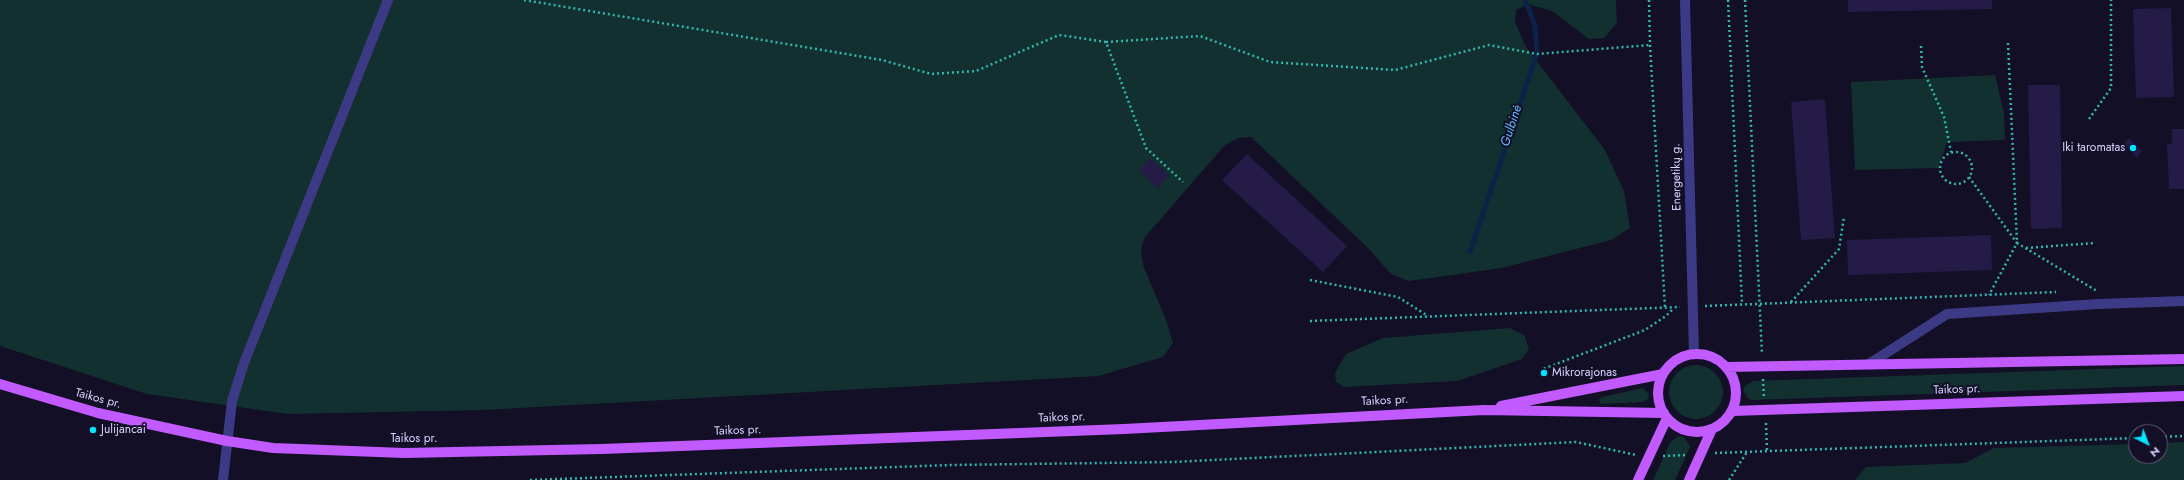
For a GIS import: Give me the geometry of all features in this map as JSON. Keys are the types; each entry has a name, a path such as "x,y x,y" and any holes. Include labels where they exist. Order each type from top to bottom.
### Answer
{"main road":[{"path":"1694,354 1706,355 1717,360 1726,367 1733,377 1736,388 1736,400 1732,411 1723,422 1712,429 1700,432 1688,431 1676,426 1665,416 1659,400 1658,387 1663,374 1671,364 1682,357 1694,354"},
{"path":"1726,367 2184,359"},
{"name":"Taikos pr.","path":"1484,410 1663,374"},
{"name":"Taikos pr.","path":"0,384 98,413 227,441 273,448 404,453 602,449 1124,429 1484,410 1665,416"},
{"name":"Taikos pr.","path":"1732,411 2184,396"},
{"path":"1638,480 1665,416"},
{"path":"1689,480 1712,429"}],"street":[{"path":"223,480 232,401 244,363 388,0"},
{"name":"Energetikų g.","path":"1685,0 1694,354"},
{"path":"1869,364 1948,314 2098,304 2184,301"}],"path":[{"path":"524,0 882,60 931,74 976,71 1059,35 1106,42 1200,36 1270,62 1395,70 1489,45 1537,54 1650,45"},
{"path":"1649,0 1650,45 1665,308"},
{"path":"1728,0 1742,304"},
{"path":"1745,0 1760,304"},
{"path":"2089,119 2111,88 2111,0"},
{"path":"1106,42 1146,148 1183,182"},
{"path":"1989,295 2017,243 2008,43"},
{"path":"1921,46 1922,67 1944,117 1951,152"},
{"path":"1951,152 1962,153 1970,159 1972,171 1969,177 1959,184 1953,184 1942,176 1940,171 1942,160 1951,152"},
{"path":"1969,177 2017,243 2097,291"},
{"path":"1791,303 1839,249 1844,218"},
{"path":"2024,248 2095,244"},
{"path":"1310,280 1398,297 1429,316"},
{"path":"2089,291 2105,290"},
{"path":"1310,321 2058,292"},
{"path":"1544,373 1543,369 1645,330 1666,316 1674,308"},
{"path":"2168,437 2184,436"},
{"path":"530,480 950,465 1173,462 1576,442 1648,458 1747,451 2128,438"},
{"path":"1729,480 1747,451"}],"green space":[{"path":"0,0 1616,0 1617,23 1604,38 1589,39 1552,11 1528,4 1516,10 1515,22 1526,47 1605,150 1624,191 1630,228 1611,240 1502,268 1409,281 1391,274 1368,248 1251,137 1239,138 1225,145 1145,237 1141,249 1143,265 1166,320 1173,343 1163,357 1098,376 484,410 288,414 147,394 0,346"},
{"path":"1995,75 2004,113 2005,140 1947,142 1938,168 1855,170 1851,82"},
{"path":"1510,328 1525,336 1529,349 1522,359 1457,381 1344,387 1336,382 1335,373 1346,354 1383,338"},
{"path":"1696,365 1706,367 1715,373 1721,382 1723,392 1721,402 1715,411 1706,417 1696,419 1686,417 1677,411 1671,402 1669,392 1671,382 1677,373 1686,367"},
{"path":"2184,366 2184,385 1752,400 1748,398 1743,390 1745,386 1753,381"},
{"path":"1643,388 1649,394 1648,399 1643,402 1600,403 1599,399 1602,397"},
{"path":"1680,436 1685,438 1690,447 1675,480 1653,480 1671,441"},
{"path":"2184,442 2184,480 1855,480 1866,467 1965,463 1994,448 2128,444 2128,464 2168,464 2168,443"}],"building":[{"path":"1848,0 1992,0 1992,9 1848,12"},
{"path":"2171,8 2174,97 2136,98 2133,9"},
{"path":"2028,85 2060,85 2062,228 2031,229"},
{"path":"1825,99 1835,238 1801,240 1791,102"},
{"path":"2172,129 2184,129 2184,189 2169,189 2167,144 2172,144"},
{"name":"Iki taromatas","path":"2129,138 2142,151 2137,157 2123,144"},
{"path":"1247,154 1347,246 1323,272 1222,180"},
{"path":"1150,158 1169,175 1158,188 1139,171"},
{"path":"1991,235 1992,270 1848,275 1847,240"}],"waterway":[{"name":"Gulbinė","path":"1470,252 1537,54 1535,25 1525,0"}],"place":[{"name":"Iki taromatas","path":"2133,148"},
{"name":"Mikrorajonas","path":"1544,373"},
{"name":"Julijancai","path":"93,430"}]}
